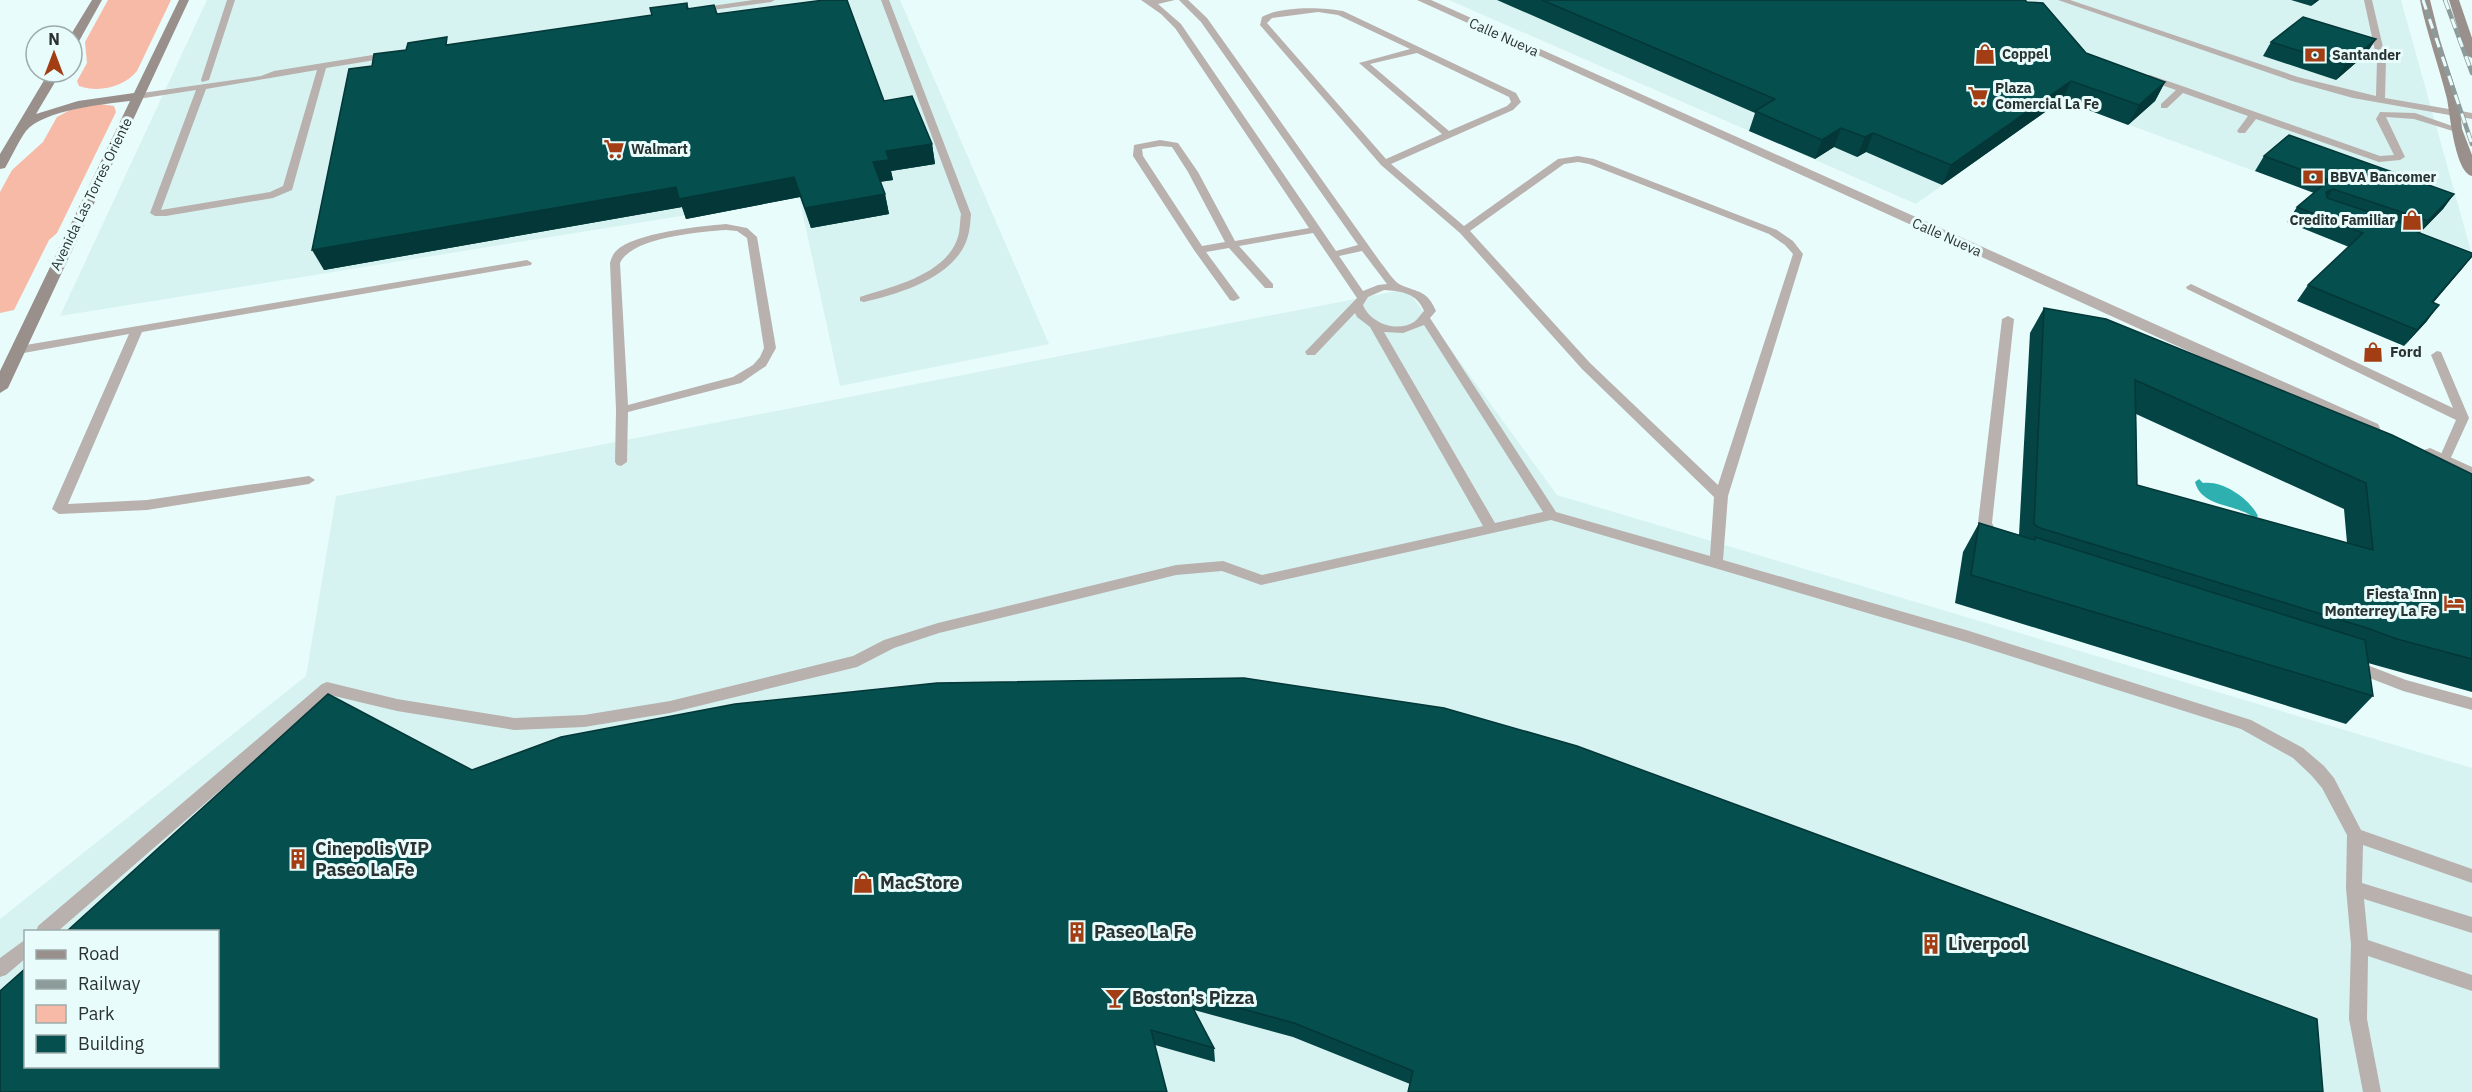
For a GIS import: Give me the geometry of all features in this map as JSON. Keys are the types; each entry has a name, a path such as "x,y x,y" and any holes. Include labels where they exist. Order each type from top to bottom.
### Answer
{"street":[{"path":"83,24 97,0"},
{"name":"Avenida Las Torres Oriente","path":"0,388 184,0"},
{"name":"Calle Nueva","path":"1422,0 2390,436"},
{"path":"2441,4 2472,55"},
{"path":"2441,4 2434,40 2453,100 2456,129 2472,172"},
{"path":"0,165 48,84 59,94 89,97 139,92"},
{"path":"22,127 42,115 65,106 139,92"},
{"path":"2411,446 2472,474"}],"lane":[{"path":"231,0 203,84 155,213 273,195 288,188 322,66"},
{"path":"684,13 771,0"},
{"path":"864,299 924,279 960,249 967,231 966,214 885,0"},
{"path":"1148,2 1170,0"},
{"path":"1183,0 1204,20 1364,247 1396,287"},
{"path":"2062,0 2295,79 2353,95 2472,116"},
{"path":"2368,0 2381,45 2383,83 2380,98"},
{"path":"1148,2 1178,26 1332,255 1359,300 1358,313 1365,321 1376,327 1404,329 1417,326 1426,320 1430,312 1428,303 1410,290 1396,287 1376,289 1359,300 1311,352"},
{"path":"1384,164 1510,108 1516,102 1513,95 1340,13 1318,10 1270,16 1265,19 1263,23 1384,164 1464,231 1586,366 1721,496"},
{"path":"1418,50 1364,63 1448,135"},
{"path":"139,92 203,84 262,73 274,74 400,53"},
{"path":"2141,75 2372,157 2391,159 2400,157 2381,119 2383,114 2415,116 2456,129"},
{"path":"2164,106 2182,89"},
{"path":"2242,131 2254,114"},
{"path":"1234,298 1199,250 1138,156 1137,147 1160,143 1175,145 1193,172 1231,244 1269,286"},
{"path":"1464,231 1561,161 1578,159 1592,161 1773,232 1789,243 1798,254 1721,496 1716,564"},
{"path":"621,462 622,410 615,263 618,256 623,250 643,242 710,228 735,228 746,231 752,237 770,348 769,354 752,372 737,380 622,410"},
{"path":"1199,250 1314,230"},
{"path":"1332,255 1364,247"},
{"path":"18,350 527,263"},
{"path":"2191,287 2463,418"},
{"path":"2004,551 1994,541 1985,523 2008,319"},
{"path":"1426,320 1551,515"},
{"path":"1376,327 1491,528"},
{"path":"137,330 59,509 147,505 309,480"},
{"path":"2438,355 2463,418 2444,461"},
{"path":"46,930 327,688 397,705 514,724 584,721 670,707 857,661 889,644 938,628 1176,570 1223,566 1261,580 1551,515 1966,636 2246,724 2298,753 2328,783 2355,835 2354,888 2360,945 2358,1019 2372,1092"},
{"path":"2344,663 2403,685 2472,705"},
{"path":"2355,835 2472,876"},
{"path":"2354,888 2472,926"},
{"path":"2360,945 2472,983"},
{"path":"0,969 24,949"}],"shaded area":[{"path":"207,0 900,0 1049,344 840,386 799,197 60,316"},
{"path":"1449,0 2401,0 2471,251 2062,100 1916,204"},
{"name":"Paseo La Fe","path":"1407,289 1557,495 2472,768 2472,1092 0,1092 0,919 306,676 336,496"}],"green space":[{"path":"108,0 171,0 137,71 132,77 118,85 103,89 79,86 78,84 84,84 84,68 87,63 85,42"},
{"path":"100,104 114,106 116,112 57,233 49,240 14,310 0,313 0,192 12,170 43,142 57,117 70,110"}],"water":[{"path":"2199,479 2203,483 2219,484 2235,492 2249,503 2258,516 2255,519 2240,510 2205,497 2195,482"}],"building":[{"name":"Walmart","path":"824,0 847,0 884,101 912,96 932,144 886,151 889,160 873,162 885,194 805,208 794,177 679,199 676,187 312,250 349,69 372,66 374,54 406,50 408,43 447,37 446,45 652,15 650,8 687,3 687,9 714,5 717,14"},
{"name":"Plaza Comercial La Fe","path":"1542,0 2025,0 2043,3 2086,53 2165,82 2139,105 2071,81 1951,165 1873,133 1865,137 1841,128 1822,140 1755,111 1775,99"},
{"path":"2303,17 2376,39 2345,65 2271,42"},
{"path":"2289,135 2454,194 2428,221 2333,189 2326,192 2327,198 2420,229 2417,232 2472,253 2472,256 2432,302 2439,305 2417,330 2308,285 2363,233 2297,207 2329,180 2264,156"},
{"path":"2044,308 2106,319 2392,435 2472,474 2472,659 2397,639 2040,528 2034,524","holes":["2135,380 2366,483 2373,550 2137,485"]},
{"path":"1979,523 2035,540 2035,537 2365,640 2373,696 1971,575"},
{"name":"Paseo La Fe","path":"1244,678 1444,708 1577,746 2317,1019 2323,1092 1408,1092 1413,1071 1294,1023 1185,993 1214,1048 1151,1030 1167,1092 0,1092 0,991 24,970 24,1068 219,1068 219,930 68,930 328,694 472,770 561,737 735,704 937,683"}],"railway":[{"path":"2423,0 2472,144"},
{"path":"2445,0 2472,73"}],"place":[{"name":"Coppel","path":"1985,54"},
{"name":"Santander","path":"2315,55"},
{"name":"Plaza Comercial La Fe","path":"1978,96"},
{"name":"Walmart","path":"614,149"},
{"name":"BBVA Bancomer","path":"2313,177"},
{"name":"Credito Familiar","path":"2412,220"},
{"name":"Ford","path":"2373,352"},
{"name":"Fiesta Inn Monterrey La Fe","path":"2454,603"},
{"name":"Cinepolis VIP Paseo La Fe","path":"298,859"},
{"name":"MacStore","path":"863,883"},
{"name":"Paseo La Fe","path":"1077,932"},
{"name":"Liverpool","path":"1931,944"},
{"name":"Boston's Pizza","path":"1115,998"}]}
